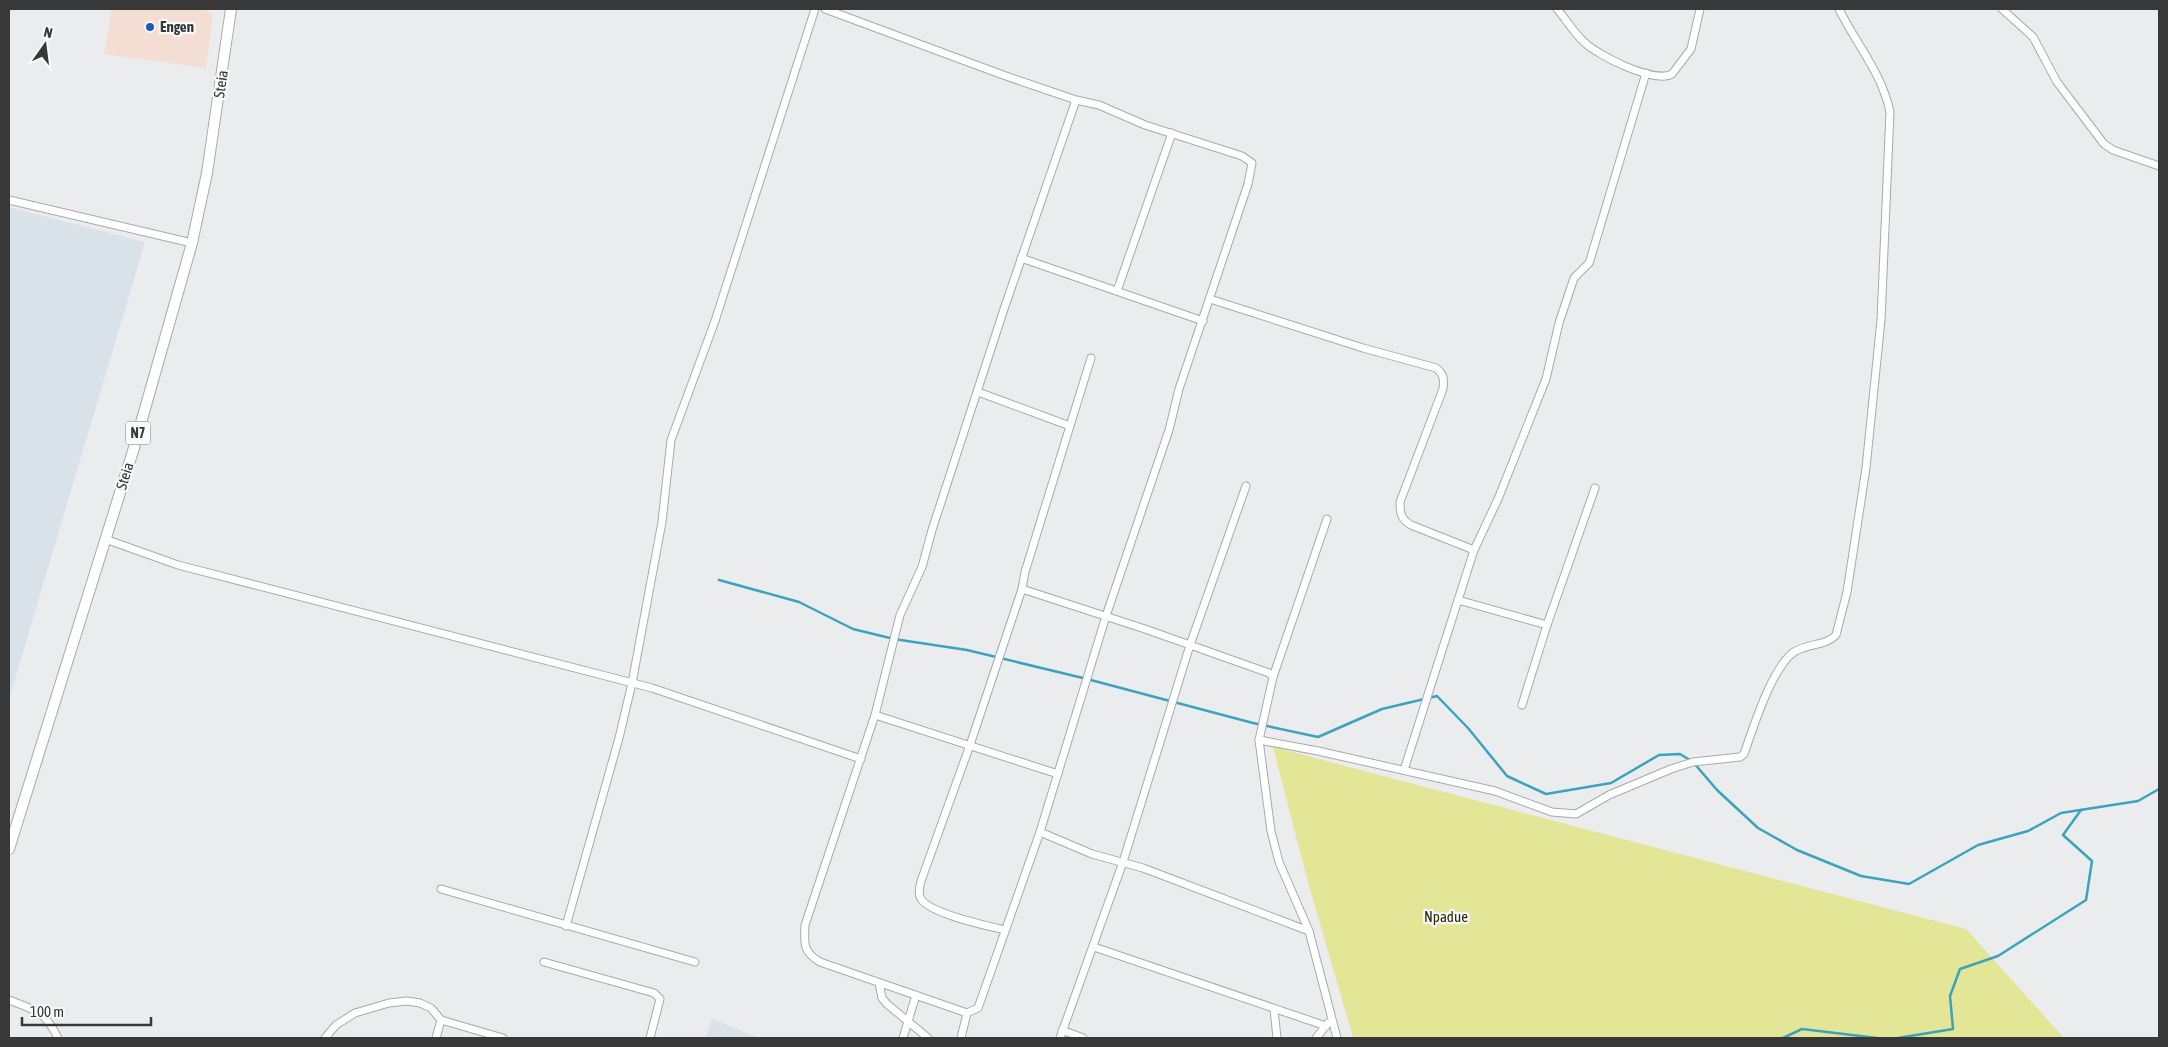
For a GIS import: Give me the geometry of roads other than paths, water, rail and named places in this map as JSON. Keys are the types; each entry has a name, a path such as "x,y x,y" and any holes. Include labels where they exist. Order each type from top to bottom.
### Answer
{"main road":[{"name":"Steia","path":"9,849 105,539 192,243 207,173 231,9"}],"street":[{"path":"566,926 619,738 632,683 662,522 671,440 716,321 815,9"},
{"path":"825,9 1003,75 1076,100 1099,105 1146,125 1242,156 1252,163 1248,184 1179,389 1169,430 1106,616 1040,832 978,1008 967,1013 820,962 809,956 804,944 805,925 875,715 900,615 914,588 927,553 932,530 1021,258 1076,100"},
{"path":"1557,9 1582,41 1592,49 1621,65 1646,73 1667,76 1672,74 1692,45 1700,9"},
{"path":"1259,740 1318,750 1495,791 1552,812 1576,814 1609,795 1671,769 1693,762 1740,757 1744,754 1773,680 1781,666 1793,652 1809,644 1831,640 1836,634 1847,592 1867,458 1883,302 1890,112 1887,94 1880,79 1839,9"},
{"path":"2002,9 2033,37 2058,82 2104,144 2113,150 2159,166"},
{"path":"1404,770 1474,550 1498,498 1546,379 1559,323 1574,278 1589,262 1591,257 1646,73"},
{"path":"1117,291 1172,133"},
{"path":"9,200 192,243"},
{"path":"1021,258 1203,321"},
{"path":"1210,299 1363,348 1436,368 1442,372 1444,379 1443,389 1400,502 1400,512 1403,520 1411,525 1474,550"},
{"path":"1005,930 927,906 920,898 921,881 970,745 1022,590 1025,572 1092,358"},
{"path":"978,392 1070,426"},
{"path":"1060,1038 1123,862 1190,645 1246,486"},
{"path":"1522,705 1595,488"},
{"path":"1327,519 1273,677 1259,740 1271,831 1279,862 1309,931 1337,1038"},
{"path":"105,539 178,565 632,683 861,759"},
{"path":"1022,590 1190,645 1269,673 1273,677"},
{"path":"1458,600 1547,626"},
{"path":"875,715 1058,774"},
{"path":"1040,832 1092,854 1123,862 1200,889 1309,931"},
{"path":"441,889 695,962"},
{"path":"1094,947 1326,1026"},
{"path":"544,962 654,993 660,1000 650,1038"},
{"path":"879,983 882,998 891,1008 928,1038"},
{"path":"903,1038 916,995"},
{"path":"9,1000 41,1012 49,1021 58,1038"},
{"path":"325,1038 344,1019 355,1013 389,1003 407,1001 420,1003 431,1008 441,1020 503,1038"},
{"path":"1274,1008 1277,1038"},
{"path":"961,1038 967,1013"},
{"path":"1316,1038 1333,1017"},
{"path":"436,1038 441,1020"},
{"path":"1062,1030 1083,1038"}],"waterway":[{"path":"719,580 799,602 853,629 894,639 967,650 1087,679 1253,723 1318,737 1382,709 1437,696 1468,728 1507,776 1546,794 1611,783 1659,755 1680,754 1693,762 1717,790 1758,828 1797,850 1861,876 1909,884 1978,845 2028,831 2061,813 2138,801 2159,789"},
{"path":"1898,1038 1953,1029 1950,996 1960,969 1998,956 2086,900 2092,861 2063,835 2081,810"},
{"path":"1783,1038 1802,1029 1877,1038"}],"place":[{"name":"Engen","path":"150,27"}],"park label":[{"name":"Npadue","path":"1446,917"}]}
